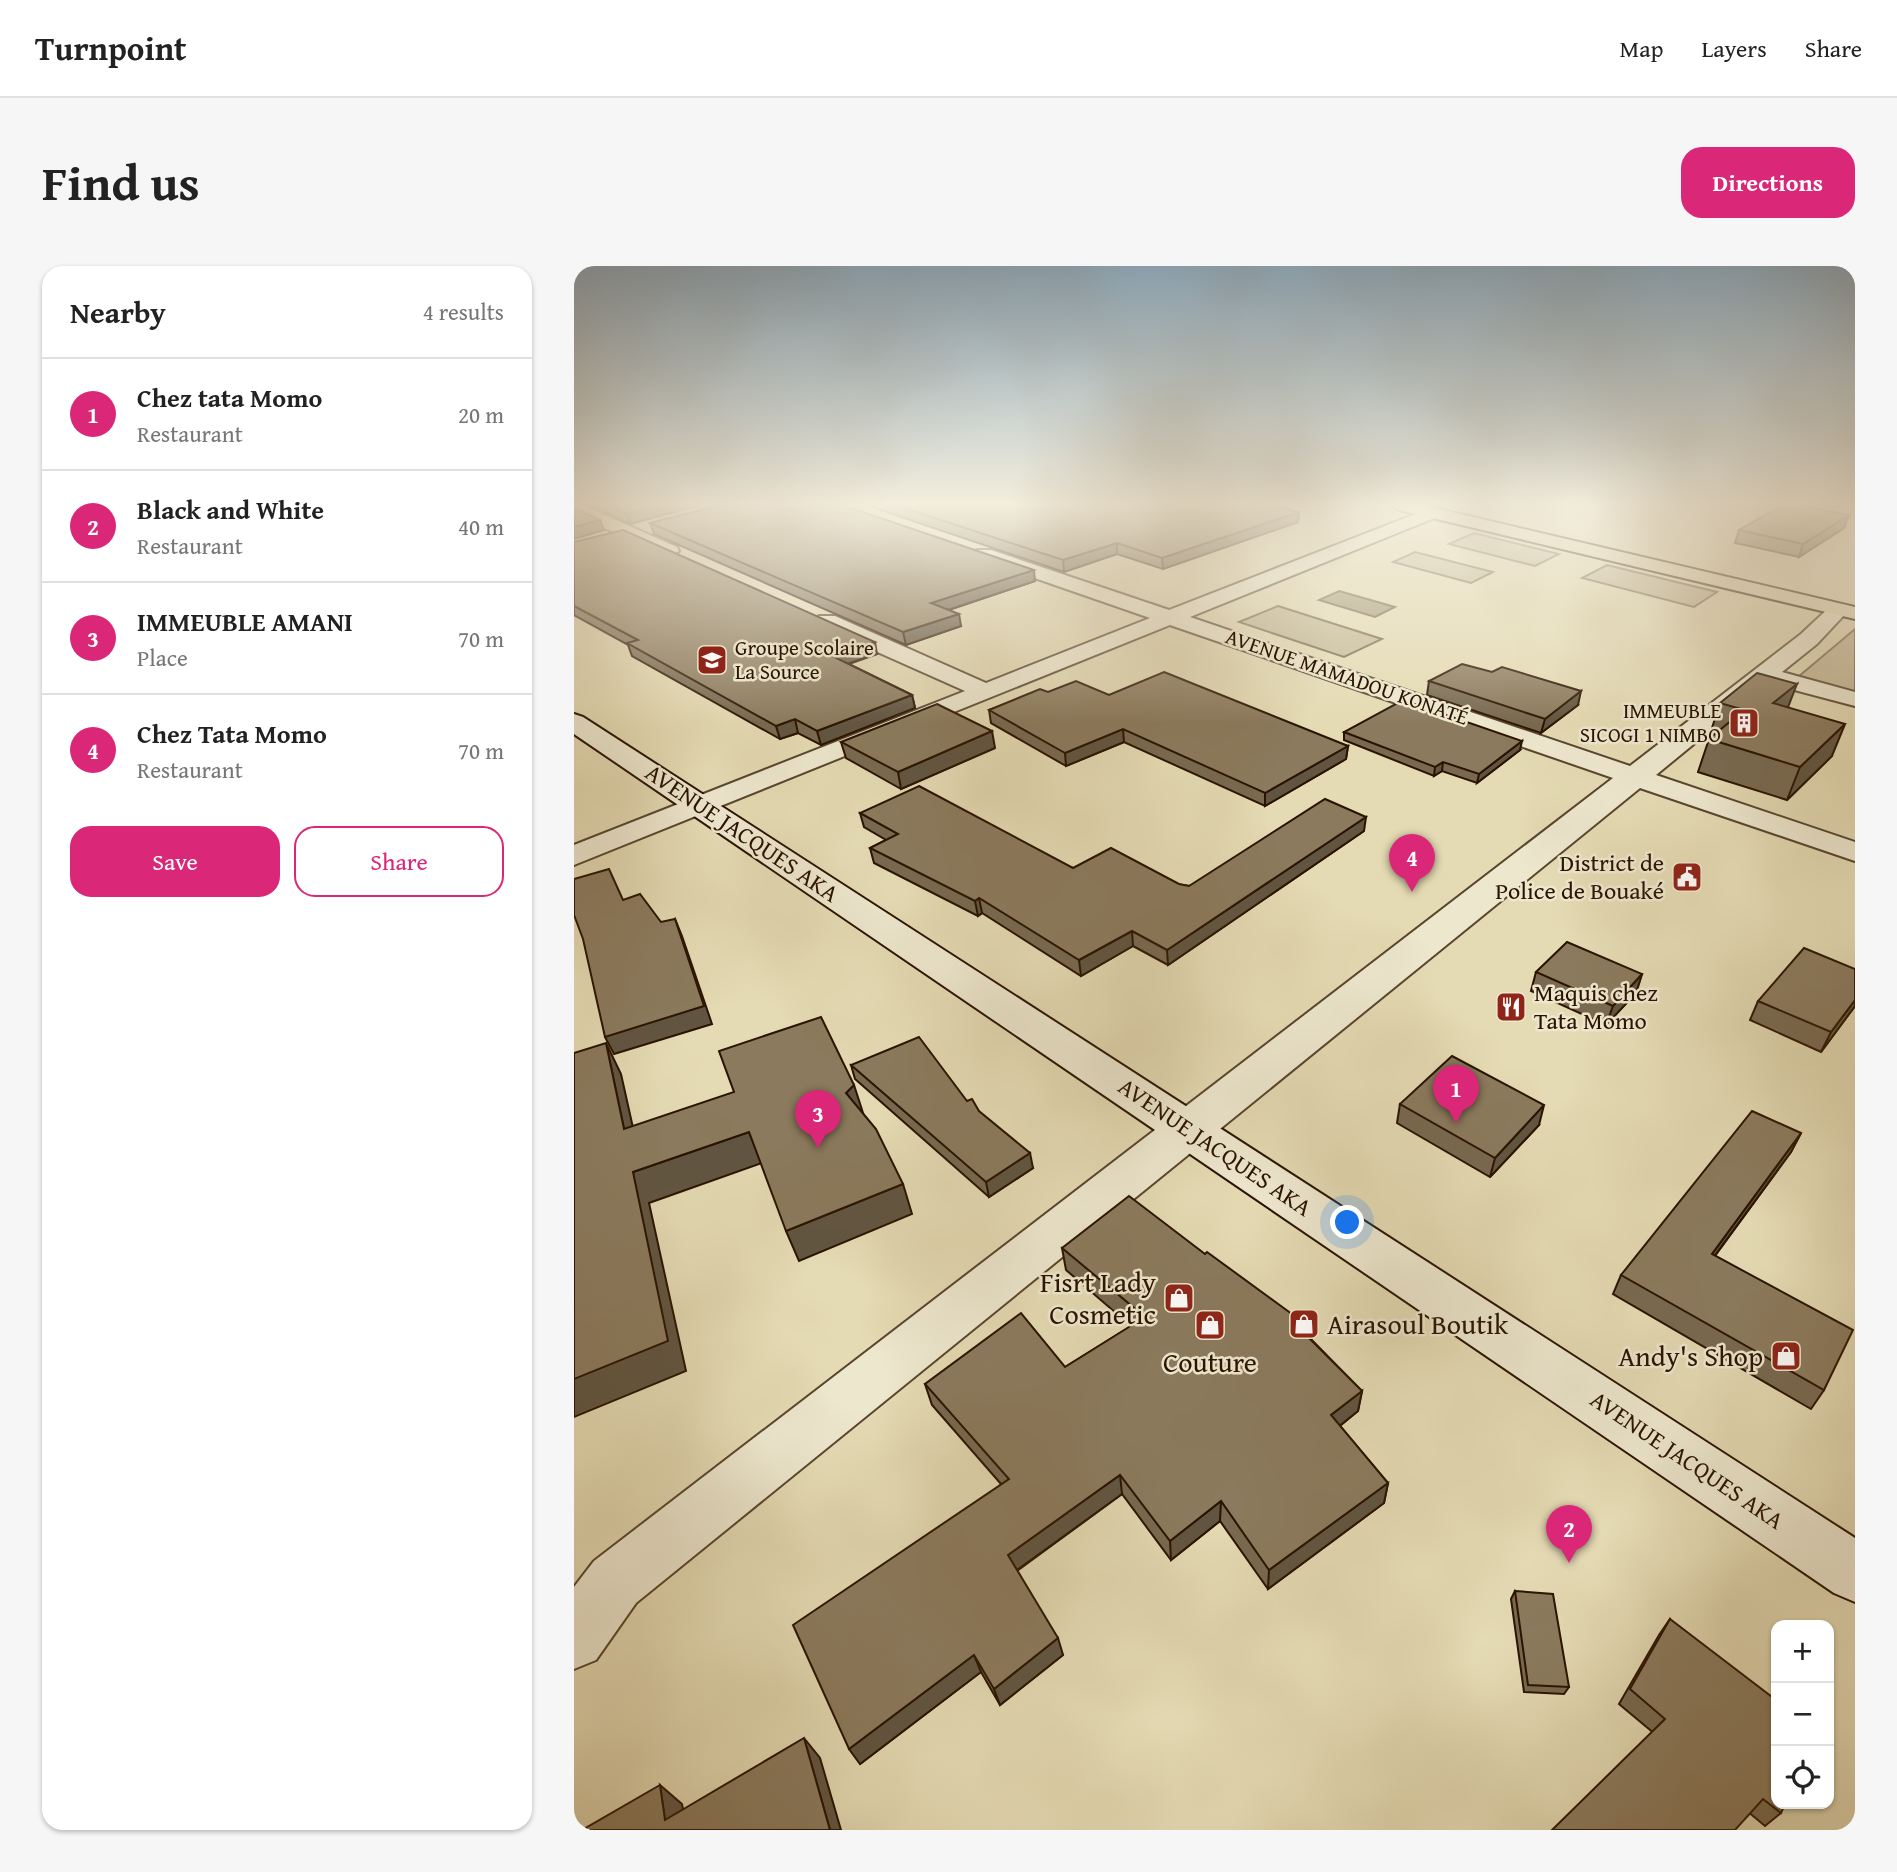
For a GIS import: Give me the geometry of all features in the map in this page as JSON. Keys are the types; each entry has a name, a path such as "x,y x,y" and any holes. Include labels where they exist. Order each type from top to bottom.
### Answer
{"highway":[{"path":"1734,578 1851,605"}],"street":[{"name":"AVENUE MAMADOU KONATÉ","path":"1056,578 1855,852"},
{"path":"574,856 1266,578"},
{"path":"574,1639 615,1582 1851,605"},
{"path":"808,612 985,691"},
{"path":"1764,675 1855,699"},
{"name":"AVENUE JACQUES AKA","path":"574,722 1855,1572"}],"shaded area":[{"path":"1452,578 1481,578 1471,583"},
{"path":"1582,578 1660,578 1717,592 1694,607"},
{"path":"1339,591 1395,607 1375,617 1319,600"},
{"path":"1278,606 1382,639 1344,657 1239,622"},
{"path":"1855,629 1855,692 1798,677"}],"building":[{"path":"574,578 731,578 875,642 832,656 912,695 817,731 795,719 776,726 627,643 638,640 574,606"},
{"path":"778,578 1009,578 931,603 959,614 903,632"},
{"path":"1462,664 1492,672 1502,667 1581,691 1545,719 1429,681"},
{"path":"1164,672 1348,746 1265,793 1123,729 1065,753 989,710 1040,689 1048,692 1076,681 1109,695"},
{"path":"1757,673 1797,684 1773,703 1845,724 1800,767 1709,739 1744,710 1720,703"},
{"path":"1403,700 1522,741 1479,774 1443,762 1435,767 1344,732"},
{"path":"937,704 992,731 898,772 841,742"},
{"path":"919,786 1073,868 1111,848 1179,884 1189,886 1325,799 1366,817 1167,950 1132,931 1079,960 979,898 975,901 870,848 898,834 860,813"},
{"path":"609,869 623,900 640,894 661,922 675,919 704,1006 605,1037 583,939 574,915 574,879"},
{"path":"1567,942 1642,974 1613,1006 1536,972"},
{"path":"1804,948 1855,969 1855,1000 1831,1032 1758,1001"},
{"path":"821,1017 854,1085 846,1093 876,1129 903,1184 786,1231 749,1132 633,1172 668,1341 574,1379 574,1053 606,1043 624,1129 734,1092 719,1051"},
{"path":"919,1037 967,1101 972,1099 979,1111 1030,1153 986,1182 851,1065"},
{"path":"1452,1056 1544,1105 1495,1158 1400,1104"},
{"path":"1752,1111 1801,1133 1712,1254 1853,1330 1824,1390 1621,1275"},
{"path":"1129,1196 1205,1254 1207,1252 1311,1328 1305,1334 1362,1391 1331,1415 1388,1483 1269,1570 1221,1501 1170,1541 1120,1475 1008,1555 1058,1638 994,1689 974,1655 849,1749 793,1625 1009,1479 925,1384 1021,1313 1065,1367 1145,1317 1062,1248"},
{"path":"1515,1591 1553,1594 1569,1687 1528,1685"},
{"path":"1670,1619 1771,1696 1771,1805 1763,1799 1735,1830 1552,1830 1665,1719 1630,1689"},
{"path":"804,1738 830,1830 582,1830 660,1785 665,1820"}],"place":[{"name":"Groupe Scolaire La Source","path":"712,660"},
{"name":"IMMEUBLE SICOGI 1 NIMBO","path":"1744,723"},
{"name":"District de Police de Bouaké","path":"1687,877"},
{"name":"Chez Tata Momo","path":"1412,892"},
{"name":"Maquis chez Tata Momo","path":"1511,1007"},
{"name":"Chez tata Momo","path":"1456,1123"},
{"name":"IMMEUBLE AMANI","path":"818,1148"},
{"name":"Fisrt Lady Cosmetic","path":"1179,1298"},
{"name":"Airasoul Boutik","path":"1304,1324"},
{"name":"Couture","path":"1210,1325"},
{"name":"Andy's Shop","path":"1786,1356"},
{"name":"Black and White","path":"1569,1563"}]}
